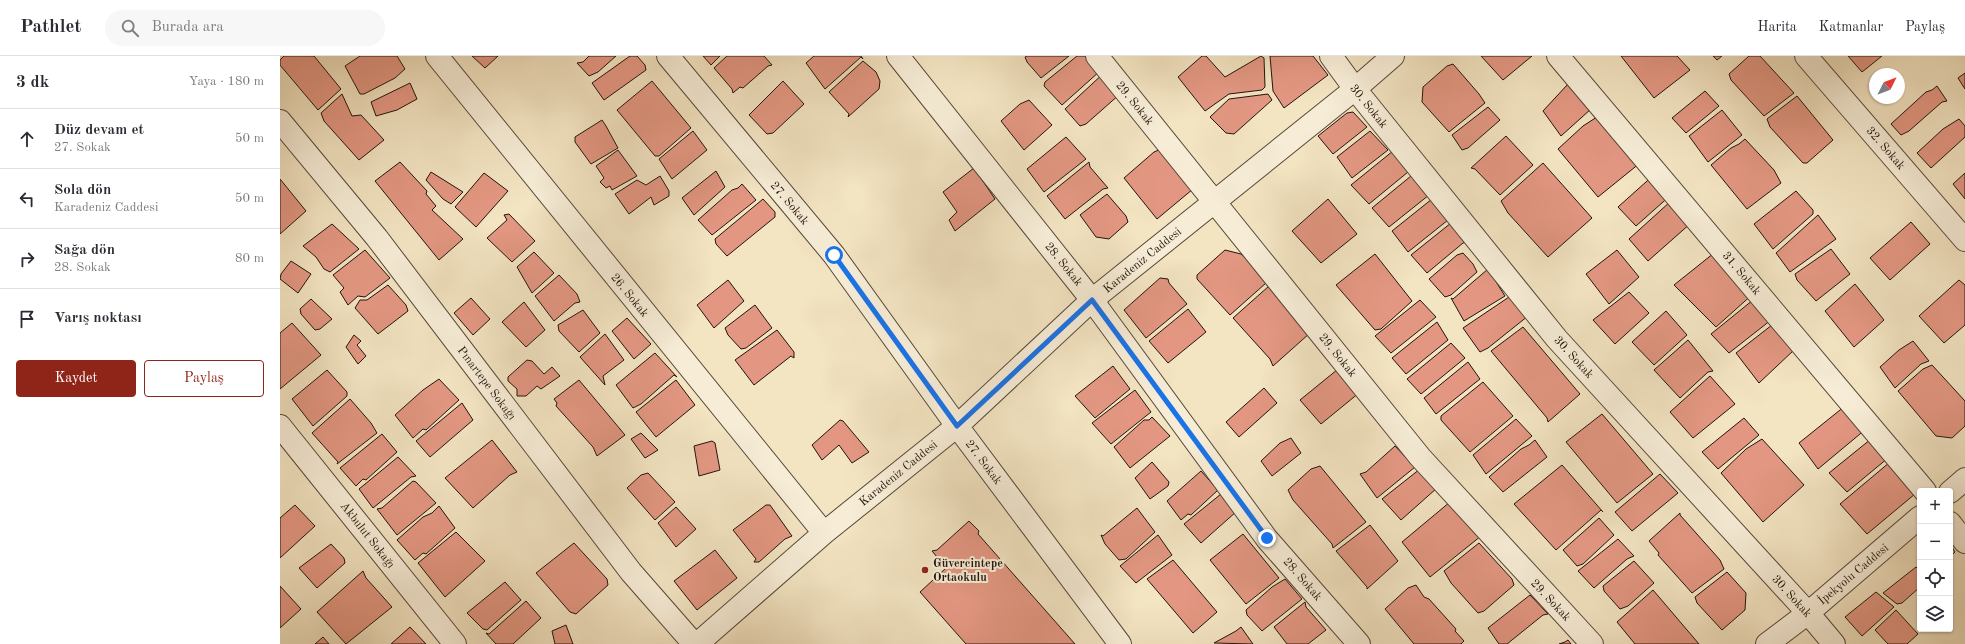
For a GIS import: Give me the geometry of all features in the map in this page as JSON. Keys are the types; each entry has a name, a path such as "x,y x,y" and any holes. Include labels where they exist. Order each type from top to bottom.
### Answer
{"street":[{"name":"26. Sokak","path":"436,56 824,533"},
{"name":"27. Sokak","path":"668,56 834,255 957,426 1120,644"},
{"name":"28. Sokak","path":"898,56 1092,300 1267,538 1359,644"},
{"name":"29. Sokak","path":"1097,56 1420,457 1592,644"},
{"name":"30. Sokak","path":"1331,56 1355,89 1557,339 1808,612 1834,644"},
{"name":"Karadeniz Caddesi","path":"698,644 824,533 957,426 1092,300 1355,89 1393,56"},
{"name":"31. Sokak","path":"1558,56 1922,488"},
{"name":"32. Sokak","path":"1806,56 1965,240"},
{"name":"Pınartepe Sokağı","path":"280,121 377,238 631,572 694,644"},
{"name":"Akbulut Sokağı","path":"280,426 455,644"},
{"path":"1953,489 1965,479"},
{"name":"İpekyolu Caddesi","path":"1767,644 1808,612 1917,520"},
{"path":"1952,524 1965,542"}],"building":[{"path":"284,56 314,56 341,89 318,110 280,65 280,60"},
{"path":"360,56 397,56 405,69 395,78 364,94 360,94 345,66"},
{"path":"472,56 498,56 485,68"},
{"path":"589,56 616,56 598,72 589,76 577,63 583,62"},
{"path":"630,56 637,56 645,65 646,70 604,100 592,83"},
{"path":"703,56 720,56 711,65"},
{"path":"727,56 764,56 772,65 768,66 743,88 740,87 733,93 732,89 714,68"},
{"path":"814,56 861,56 863,59 861,57 825,89 806,63"},
{"path":"1069,56 1041,78 1027,62 1025,57"},
{"path":"1077,56 1089,56 1100,71 1062,105 1044,86 1045,82"},
{"path":"1202,56 1206,56 1225,77 1261,56 1264,58 1265,87 1262,90 1229,94 1205,111 1178,77"},
{"path":"1270,56 1313,56 1328,75 1284,108 1273,91"},
{"path":"1481,56 1532,56 1503,80"},
{"path":"1621,56 1677,56 1690,70 1654,98"},
{"path":"1713,56 1722,56 1717,60"},
{"path":"1749,56 1760,56 1794,93 1764,116 1731,80 1729,74"},
{"path":"1848,56 1882,56 1862,72"},
{"path":"863,61 876,72 880,81 879,89 848,117 849,114 829,92"},
{"path":"1453,64 1485,103 1449,132 1422,102 1423,87 1447,66"},
{"path":"1105,72 1120,94 1086,124 1080,126 1065,109"},
{"path":"1965,73 1965,89 1958,78"},
{"path":"652,81 691,128 659,156 655,156 617,110"},
{"path":"783,81 804,104 773,133 767,134 749,115"},
{"path":"410,83 417,99 397,110 376,116 371,102"},
{"path":"1568,84 1591,109 1561,136 1543,111"},
{"path":"1937,86 1947,101 1942,102 1909,131 1901,135 1891,124 1926,92"},
{"path":"1705,91 1719,106 1686,133 1672,118"},
{"path":"342,94 352,116 361,115 384,140 359,160 324,121 321,113"},
{"path":"1268,94 1272,100 1234,134 1226,133 1210,117 1229,99"},
{"path":"1797,96 1833,140 1807,163 1803,163 1770,127 1767,119"},
{"path":"1029,100 1052,125 1024,150 1001,121 1020,104"},
{"path":"1488,107 1500,120 1468,148 1462,150 1452,135"},
{"path":"1722,110 1742,135 1708,162 1689,136"},
{"path":"1353,112 1367,127 1333,154 1318,136 1347,113"},
{"path":"1600,115 1640,163 1598,197 1558,149 1583,126"},
{"path":"1959,119 1965,126 1965,137 1931,168 1917,153 1943,129"},
{"path":"602,120 618,148 591,164 575,142 575,137"},
{"path":"693,131 707,150 672,179 659,159"},
{"path":"1370,131 1388,150 1352,178 1337,157"},
{"path":"1506,136 1533,165 1500,195 1475,169 1471,168"},
{"path":"1066,137 1086,159 1044,192 1027,169"},
{"path":"1745,139 1774,170 1781,183 1747,209 1711,165 1731,148"},
{"path":"1161,149 1199,184 1157,219 1124,178 1154,152"},
{"path":"618,150 637,176 612,190 610,186 606,188 600,182 604,178 596,166"},
{"path":"1393,151 1408,172 1369,204 1351,185"},
{"path":"400,162 427,191 426,194 436,206 432,210 463,239 439,260 375,181"},
{"path":"1089,162 1090,167 1108,188 1103,189 1065,219 1047,196"},
{"path":"1543,163 1592,218 1548,257 1508,213 1501,201"},
{"path":"974,168 995,199 955,231 949,220 957,212 943,192"},
{"path":"716,171 725,187 694,215 682,198"},
{"path":"431,172 463,192 451,204 443,199 426,180"},
{"path":"484,173 508,191 476,227 455,207"},
{"path":"1656,173 1672,194 1636,226 1618,207"},
{"path":"1965,173 1965,199 1953,184"},
{"path":"660,176 669,191 669,196 654,205 651,197 629,214 615,194 637,180 646,185"},
{"path":"1411,176 1429,195 1389,227 1372,208"},
{"path":"280,179 306,211 280,234"},
{"path":"742,184 756,200 712,235 698,220 732,190 738,188"},
{"path":"1796,191 1813,210 1813,214 1773,249 1754,224"},
{"path":"1107,194 1126,216 1128,222 1109,239 1096,237 1080,215"},
{"path":"763,199 775,212 775,217 727,256 716,244 715,239"},
{"path":"1328,199 1357,234 1321,263 1292,231"},
{"path":"1432,199 1448,220 1408,252 1392,231"},
{"path":"1671,201 1691,223 1648,261 1629,239"},
{"path":"509,214 535,241 512,262 487,238 507,220 504,215"},
{"path":"1818,215 1836,239 1790,272 1776,253"},
{"path":"1911,222 1930,244 1890,280 1870,258"},
{"path":"1451,223 1468,242 1463,243 1427,273 1411,255"},
{"path":"332,224 359,249 330,272 324,269 316,257 303,246"},
{"path":"1831,249 1850,274 1816,301 1797,280 1795,274"},
{"path":"365,250 390,278 365,297 358,296 348,305 340,292 344,288 333,275"},
{"path":"1225,250 1241,254 1265,278 1266,283 1230,315 1197,279 1197,275"},
{"path":"1617,250 1639,277 1609,304 1586,274"},
{"path":"534,252 554,273 532,293 517,267"},
{"path":"1463,253 1473,264 1477,272 1451,295 1445,297 1429,279 1457,255"},
{"path":"1714,253 1754,293 1716,327 1674,285"},
{"path":"1375,254 1412,301 1381,329 1375,330 1336,285"},
{"path":"291,261 311,274 298,293 280,279 281,274"},
{"path":"1488,269 1505,296 1464,321 1451,298 1453,299"},
{"path":"559,275 577,294 580,302 575,303 554,321 535,296"},
{"path":"1160,278 1168,279 1169,283 1187,304 1146,338 1124,310"},
{"path":"728,280 744,301 714,328 697,305"},
{"path":"1959,280 1965,285 1965,325 1944,343 1919,316"},
{"path":"1855,284 1884,320 1854,347 1825,311"},
{"path":"388,285 406,305 408,311 378,334 355,308 360,300 367,300"},
{"path":"1269,286 1310,333 1273,366 1270,359 1233,318"},
{"path":"1629,292 1649,313 1615,344 1593,320"},
{"path":"1512,295 1528,316 1488,348 1480,352 1463,328"},
{"path":"471,298 490,319 473,335 454,313"},
{"path":"311,299 332,319 320,329 315,330 301,314 300,309"},
{"path":"1420,300 1436,317 1391,353 1375,336"},
{"path":"1753,300 1771,320 1729,353 1711,334"},
{"path":"524,302 545,330 526,347 502,322"},
{"path":"755,305 772,328 746,348 741,349 728,335 725,328"},
{"path":"1188,309 1206,332 1168,363 1149,341"},
{"path":"583,310 600,333 579,352 559,331 558,325"},
{"path":"1666,311 1687,335 1654,365 1632,342"},
{"path":"627,318 651,344 634,359 612,331"},
{"path":"1437,322 1448,340 1406,374 1392,358"},
{"path":"292,323 321,355 280,389 280,333"},
{"path":"1772,325 1794,350 1759,383 1736,353"},
{"path":"1523,327 1580,394 1548,422 1547,418 1491,351"},
{"path":"777,330 794,352 794,358 791,356 754,385 735,360"},
{"path":"605,334 624,360 603,376 605,385 580,357"},
{"path":"354,335 361,341 357,345 366,356 358,364 346,347"},
{"path":"1688,340 1713,371 1708,372 1680,398 1654,370"},
{"path":"1913,341 1929,361 1921,364 1895,388 1880,367 1899,350"},
{"path":"1451,343 1465,358 1421,394 1407,379"},
{"path":"655,353 677,377 674,375 641,404 633,408 616,385"},
{"path":"527,360 532,361 544,374 552,367 560,376 541,389 537,386 526,396 517,396 517,389 508,381 508,377"},
{"path":"1468,362 1480,379 1436,414 1424,398"},
{"path":"1343,365 1365,388 1321,424 1300,400"},
{"path":"1932,365 1965,401 1965,426 1952,438 1936,436 1898,391 1923,369"},
{"path":"1113,366 1130,389 1095,418 1075,396"},
{"path":"327,370 347,392 347,396 313,426 292,399"},
{"path":"1710,376 1735,404 1693,438 1670,412"},
{"path":"439,379 459,400 426,430 423,429 413,438 395,415 423,390"},
{"path":"579,380 625,435 597,456 593,447 556,406 557,403 554,399"},
{"path":"676,380 695,405 656,437 636,412"},
{"path":"1483,382 1513,416 1470,452 1441,420 1441,416"},
{"path":"1264,388 1277,403 1239,437 1226,422"},
{"path":"1135,390 1151,412 1111,444 1092,423"},
{"path":"350,399 371,423 377,433 337,464 338,462 312,433"},
{"path":"462,403 473,420 430,457 416,441"},
{"path":"1845,406 1866,429 1818,469 1799,443"},
{"path":"1602,414 1653,474 1617,503 1566,442"},
{"path":"1152,417 1170,436 1130,468 1114,447 1144,420 1149,420"},
{"path":"1744,418 1759,435 1718,469 1702,452"},
{"path":"1516,419 1532,436 1486,474 1473,455"},
{"path":"840,420 843,421 869,452 852,463 839,445 822,460 812,445"},
{"path":"641,433 658,450 645,458 631,439"},
{"path":"382,434 397,452 366,480 363,479 356,486 340,468"},
{"path":"1291,438 1301,453 1272,476 1261,461 1280,443"},
{"path":"1762,439 1804,485 1763,522 1721,473 1746,449"},
{"path":"1871,439 1888,458 1847,492 1829,473"},
{"path":"492,440 517,472 510,475 473,508 445,478"},
{"path":"1535,440 1547,457 1503,492 1489,477 1521,449"},
{"path":"712,441 715,443 720,470 699,476 694,446"},
{"path":"1395,446 1415,467 1377,498 1360,474 1366,472"},
{"path":"398,457 416,476 411,477 373,508 359,489"},
{"path":"1896,457 1920,488 1917,488 1917,492 1867,534 1840,504"},
{"path":"1152,462 1169,482 1168,486 1150,499 1135,478"},
{"path":"1562,465 1603,512 1601,510 1556,550 1514,504"},
{"path":"1320,466 1366,522 1333,548 1332,544 1293,500 1288,490 1311,469"},
{"path":"1420,469 1437,488 1401,520 1382,499"},
{"path":"1201,471 1218,490 1191,515 1188,514 1181,520 1167,501"},
{"path":"648,473 675,502 655,520 627,488 641,475"},
{"path":"1660,474 1678,493 1632,531 1615,512"},
{"path":"413,481 416,482 436,503 397,535 377,509 382,508"},
{"path":"1221,494 1237,511 1201,543 1184,524"},
{"path":"1450,502 1481,536 1430,577 1402,542"},
{"path":"295,505 315,526 280,558 280,518"},
{"path":"766,505 770,505 792,536 785,539 759,562 754,562 756,559 733,530"},
{"path":"439,506 455,528 426,554 423,553 415,560 397,540 423,517 432,513"},
{"path":"676,507 696,529 676,547 658,523"},
{"path":"1137,508 1155,532 1126,559 1119,560 1105,544 1101,535 1103,536"},
{"path":"1680,513 1680,515 1720,560 1724,569 1692,593 1658,555 1659,553 1649,541"},
{"path":"1599,518 1614,535 1583,564 1577,566 1563,550"},
{"path":"969,521 979,531 978,534 1075,644 966,644 920,592 946,568 932,551 937,550"},
{"path":"1370,525 1398,561 1367,589 1367,587 1336,551"},
{"path":"456,532 485,561 445,597 418,563"},
{"path":"1243,534 1279,578 1246,604 1210,560"},
{"path":"1158,535 1172,555 1136,583 1120,566"},
{"path":"1618,539 1634,556 1627,559 1594,588 1578,571"},
{"path":"574,543 607,579 608,585 576,614 570,612 536,573"},
{"path":"1479,543 1512,579 1514,585 1484,611 1478,613 1451,583 1444,571"},
{"path":"331,544 344,558 345,563 317,588 299,568"},
{"path":"715,550 737,578 697,610 674,581"},
{"path":"1173,560 1217,612 1193,633 1147,579"},
{"path":"1634,561 1654,583 1628,606 1620,609 1604,591 1603,586"},
{"path":"1916,567 1917,568 1917,590 1902,603 1897,604 1883,593"},
{"path":"363,571 366,578 392,607 346,644 317,612"},
{"path":"1727,572 1746,593 1745,610 1722,630 1697,603 1695,597"},
{"path":"1285,579 1302,599 1262,631 1247,615 1246,610 1272,587"},
{"path":"505,582 521,600 487,630 483,629 467,613"},
{"path":"1416,585 1424,597 1429,599 1456,629 1455,631 1464,641 1461,644 1414,644 1385,609 1408,588"},
{"path":"280,586 301,609 280,628"},
{"path":"1653,590 1699,644 1635,644 1617,622"},
{"path":"1876,592 1894,607 1862,636 1845,617"},
{"path":"1530,595 1548,614 1543,615 1507,644 1499,644 1488,628"},
{"path":"526,601 541,618 513,644 496,644 486,633 489,634"},
{"path":"1305,602 1306,607 1326,630 1308,644 1287,644 1274,627"},
{"path":"1896,610 1918,634 1907,644 1888,644 1875,630"},
{"path":"566,625 573,644 555,644 552,631"},
{"path":"410,627 426,644 391,644"},
{"path":"1241,627 1253,644 1214,643 1236,631"},
{"path":"323,637 329,644 315,644"},
{"path":"1568,640 1571,644 1559,644 1565,642"}],"place":[{"name":"Güvercintepe Ortaokulu","path":"925,570"}],"route":[{"path":"834,255 957,426 1092,300 1267,538"}]}
